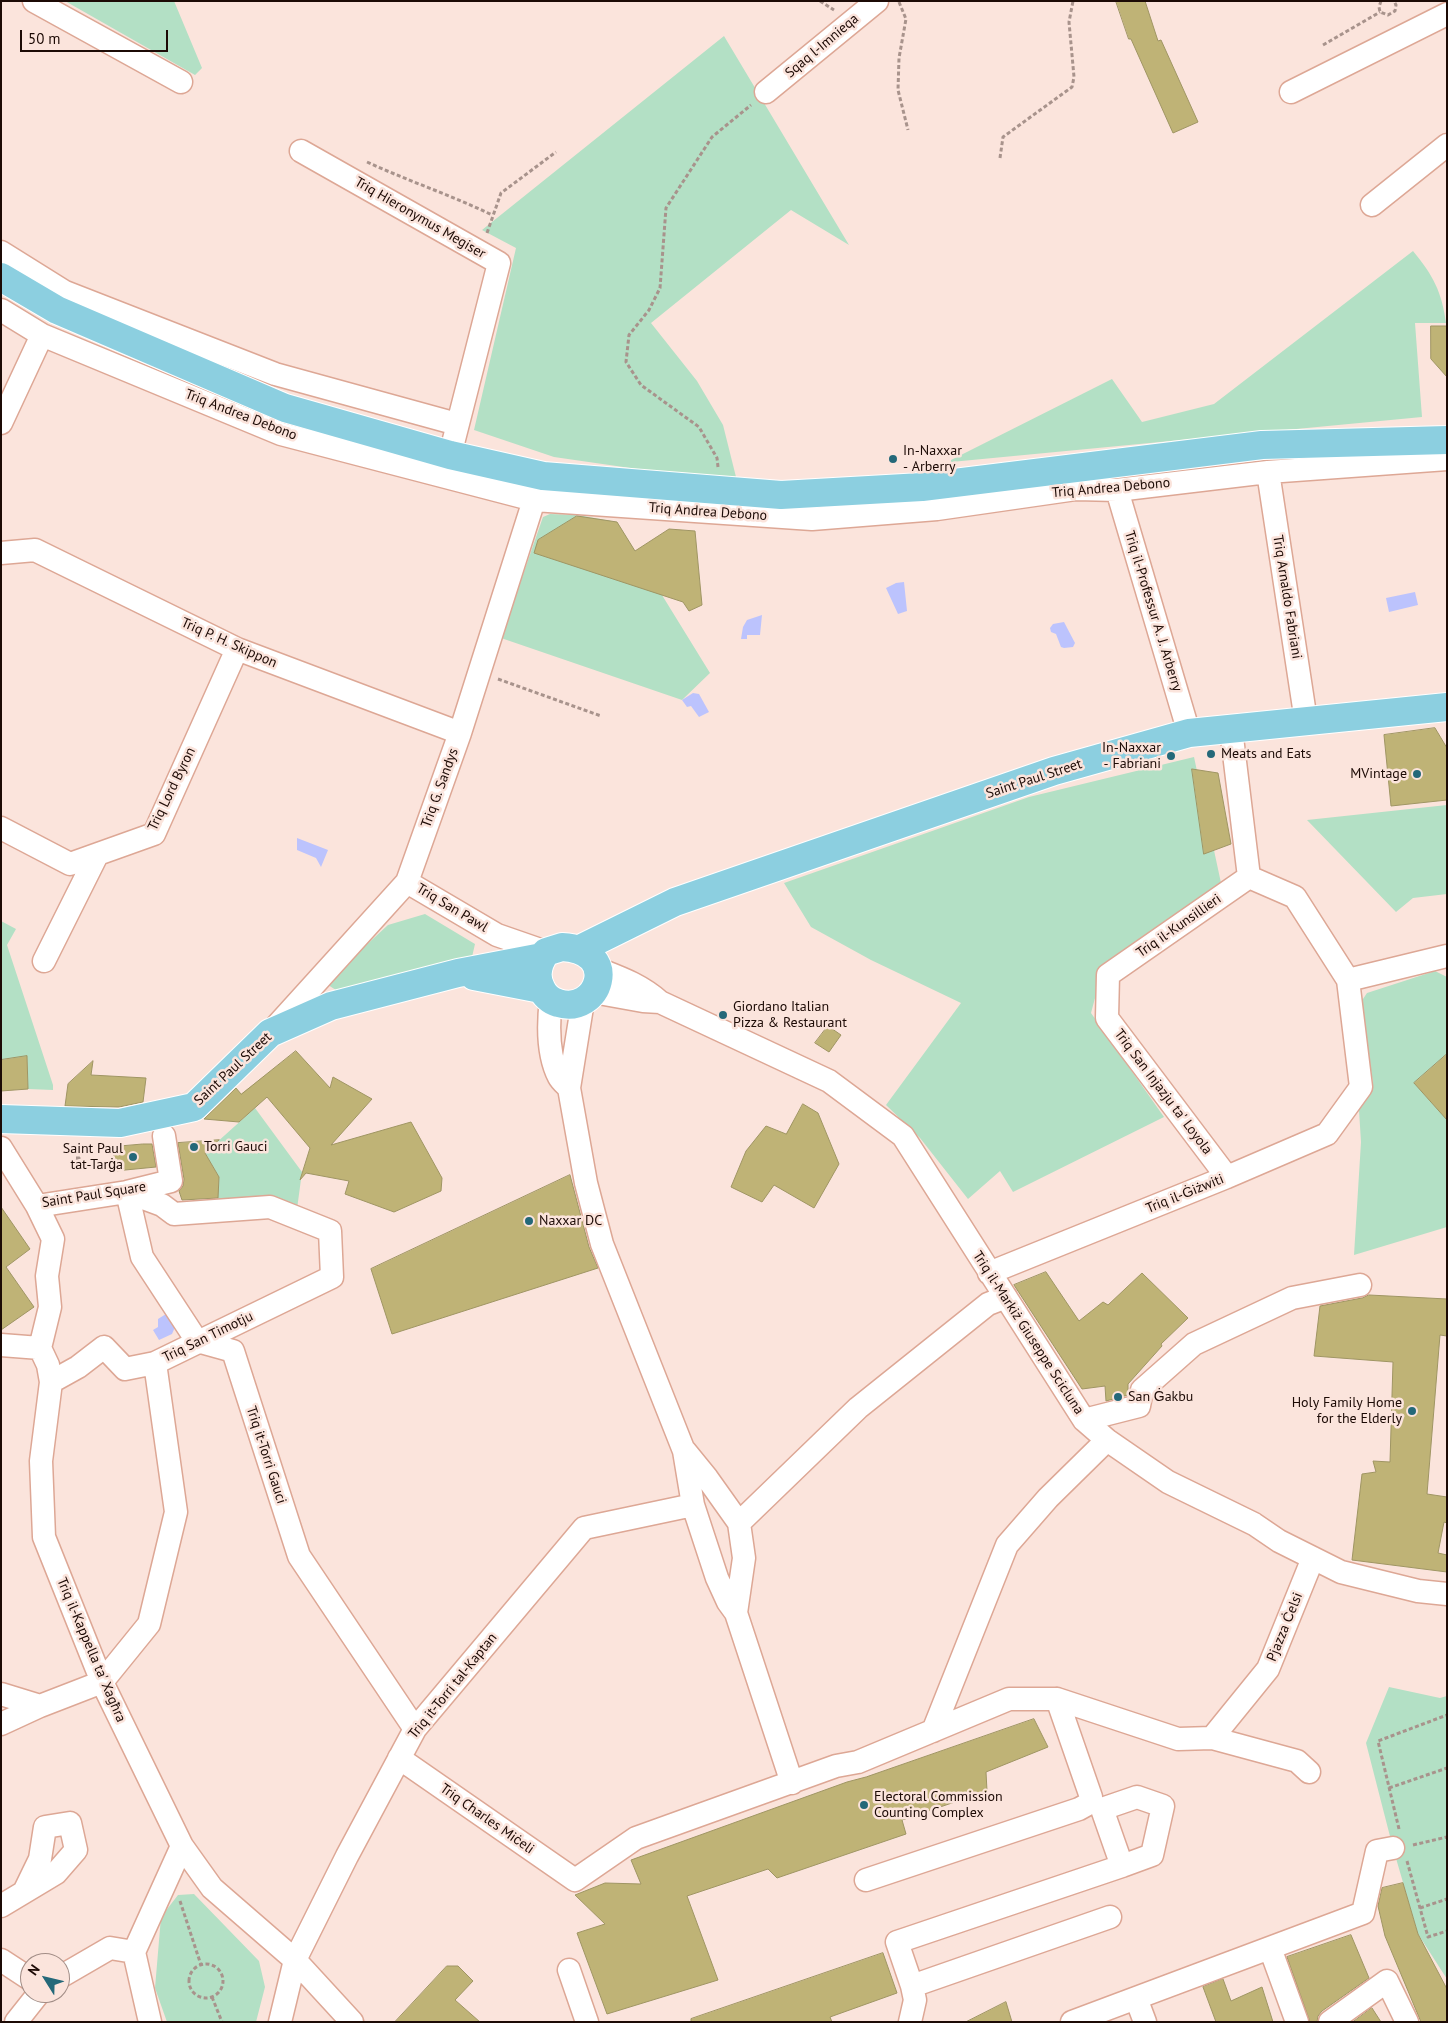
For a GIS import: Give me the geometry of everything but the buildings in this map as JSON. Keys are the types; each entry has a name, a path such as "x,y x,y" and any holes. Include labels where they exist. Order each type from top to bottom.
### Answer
{"main road":[{"name":"Triq Andrea Debono","path":"1,277 57,310 285,408 450,455 543,476 781,495 922,487 1262,445 1447,440"},
{"name":"Triq Andrea Debono","path":"1404,440 1447,434"},
{"name":"Saint Paul Street","path":"458,973 546,994 564,1004 574,1004 590,975 637,920 674,902 1045,775 1188,733 1306,721 1444,713"},
{"name":"Saint Paul Street","path":"1,1119 120,1123 194,1107 270,1033 331,1006 458,973 544,954 562,947 590,975"},
{"path":"544,954 537,972 546,994"}],"street":[{"path":"34,1 182,82"},
{"name":"Sqaq l-Imnieqa","path":"766,92 877,1"},
{"path":"1291,92 1447,14"},
{"path":"1372,205 1447,144"},
{"name":"Triq Hieronymus Megiser","path":"301,151 499,263 457,424"},
{"path":"1,252 65,292 276,374 457,424 450,455"},
{"name":"Triq Andrea Debono","path":"1,310 42,335 281,434 534,500 812,519 937,509 1076,489 1117,490 1268,472 1447,459"},
{"path":"1,422 42,335"},
{"name":"Triq Arnaldo Fabriani","path":"1268,472 1306,721"},
{"name":"Triq il-Professur A. J. Arberry","path":"1117,490 1188,733"},
{"name":"Triq G. Sandys","path":"270,1033 407,882 460,733 534,500"},
{"name":"Triq P. H. Skippon","path":"1,553 35,550 237,649 460,733"},
{"name":"Triq Lord Byron","path":"1,828 70,864 154,834 237,649"},
{"path":"1231,729 1249,877 1295,897 1348,980 1447,956"},
{"path":"44,961 97,855"},
{"name":"Triq il-Kunsillieri","path":"1108,975 1249,877"},
{"name":"Triq San Pawl","path":"407,882 497,935 544,954"},
{"path":"590,975 569,1088 586,1183 602,1244 684,1451 693,1505 717,1578 736,1614 792,1783 836,1766 858,1762 1009,1699 1056,1699 1178,1739 1212,1738 1297,1761 1309,1772"},
{"name":"Triq il-Markiż Giuseppe Scicluna","path":"590,975 646,989 660,1002 829,1082 903,1136 1084,1420 1108,1440 1168,1482 1254,1524 1280,1541 1340,1572 1418,1600 1447,1594"},
{"name":"Triq San Injazju ta' Loyola","path":"1108,975 1107,1018 1227,1177"},
{"name":"Triq il-Ġiżwiti","path":"989,1273 1227,1177 1327,1134 1361,1087 1348,980"},
{"path":"546,994 553,1058 559,1077 569,1088"},
{"name":"Saint Paul Square","path":"1,1148 37,1206 127,1192 171,1181 164,1136"},
{"path":"127,1192 142,1257 197,1341"},
{"name":"Triq San Timotju","path":"51,1382 78,1367 104,1347 124,1369 155,1363 332,1277 330,1231 270,1207 174,1214 162,1205 127,1192"},
{"path":"1,1345 40,1348 50,1307 47,1276 53,1239 37,1206"},
{"path":"1084,1420 1139,1406 1142,1390 1194,1344 1292,1298 1360,1286"},
{"path":"739,1523 858,1408 988,1304 1006,1296"},
{"name":"Triq it-Torri Gauci","path":"197,1341 233,1350 299,1556 415,1729"},
{"name":"Triq il-Kappella ta' Xagħra","path":"40,1348 48,1365 51,1382 41,1461 44,1537 102,1682 182,1846 212,1888 295,1960 352,2022"},
{"path":"1,1724 40,1706 102,1682 149,1624 176,1512 155,1363"},
{"path":"933,1731 1007,1545 1048,1498 1108,1440"},
{"path":"684,1451 707,1478 739,1523 744,1558 736,1614"},
{"name":"Triq it-Torri tal-Kaptan","path":"280,2022 295,1960 415,1729 584,1528 693,1505"},
{"name":"Pjazza Ċelsi","path":"1212,1738 1268,1669 1313,1558"},
{"path":"1,1694 40,1706"},
{"path":"866,1880 1079,1810 1088,1804 1091,1797 1056,1699"},
{"name":"Triq Charles Miċeli","path":"399,1758 575,1880 636,1838 792,1783"},
{"path":"150,2022 134,1952 182,1846"},
{"path":"1072,2022 1363,1913 1377,1851 1398,1848"},
{"path":"910,2022 915,2000 897,1942 1122,1866"},
{"path":"1,1906 24,1892"},
{"path":"912,1986 1110,1917"},
{"path":"70,1971 110,1948 134,1952"},
{"path":"1270,1948 1296,2022"},
{"path":"1,1960 20,1972"},
{"path":"569,1970 587,2022"},
{"path":"1330,2022 1388,1981 1407,2022"},
{"path":"1136,1998 1145,2022"},
{"path":"16,2022 31,2003"}],"path":[{"path":"898,1 906,18 899,58 898,90 908,130"},
{"path":"1000,158 1003,137 1072,86 1074,77 1068,22 1073,1"},
{"path":"1380,12 1381,1"},
{"path":"1380,12 1385,15 1393,13 1396,8 1394,1"},
{"path":"1323,45 1380,12"},
{"path":"721,490 717,458 699,427 641,385 626,362 629,335 649,310 660,288 666,208 712,137 766,92"},
{"path":"480,252 501,193 556,152"},
{"path":"364,161 402,178 456,198 492,215"},
{"path":"494,678 601,716"},
{"path":"1447,1715 1378,1741 1389,1788 1398,1848 1420,1908 1428,1938 1447,1931"},
{"path":"1389,1788 1447,1768"},
{"path":"1398,1848 1447,1837"},
{"path":"178,1896 201,1965"},
{"path":"1420,1908 1447,1899"},
{"path":"201,1965 213,1966 221,1974 223,1984 212,1998 207,1999 195,1995 189,1983 192,1972 201,1965"},
{"path":"212,1998 222,2022"}],"green space":[{"path":"65,1 174,1 202,68 195,75"},
{"path":"724,36 849,245 791,210 651,323 697,381 723,425 736,477 651,471 554,457 474,430 516,248 482,230"},
{"path":"1413,251 1435,284 1442,302 1446,323 1415,323 1422,417 951,462 951,460 1112,379 1142,422 1214,404"},
{"path":"550,514 578,515 617,522 710,673 682,700 501,638 543,517"},
{"path":"1194,757 1221,883 1102,972 1091,1013 1164,1117 1013,1192 1000,1171 968,1199 920,1138 886,1105 961,1003 871,960 811,927 784,883 1029,797"},
{"path":"1447,805 1447,894 1413,898 1396,912 1307,820"},
{"path":"425,914 475,944 472,957 339,992 325,983 388,925"},
{"path":"1,921 16,929 7,945 53,1085 53,1090 28,1089 27,1057 1,1060"},
{"path":"1435,971 1447,977 1447,1054 1414,1083 1439,1111 1447,1105 1447,1227 1354,1255 1361,1142 1359,1110 1373,1082 1359,1005 1367,993"},
{"path":"255,1108 302,1172 297,1209 217,1205 219,1177 205,1153"},
{"path":"1389,1687 1440,1698 1447,1696 1447,1979 1418,1934 1393,1848 1366,1743"},
{"path":"194,1894 259,1961 265,1987 256,2022 167,2022 155,1988 161,1917 178,1895"}],"water":[{"path":"904,582 907,611 898,614 886,588 896,583"},
{"path":"1415,592 1418,605 1389,612 1386,598"},
{"path":"762,615 760,635 747,635 747,639 741,639 743,627 747,620"},
{"path":"1064,622 1075,643 1073,647 1061,647 1056,634 1051,632 1050,628 1053,624"},
{"path":"693,693 699,694 709,712 699,717 691,706 687,707 682,700"},
{"path":"297,838 328,850 321,867 316,858 297,850"},
{"path":"166,1314 175,1327 172,1334 159,1340 153,1330 158,1327 158,1319"}],"place":[{"name":"In-Naxxar - Arberry","path":"893,459"},
{"name":"Meats and Eats","path":"1211,754"},
{"name":"In-Naxxar - Fabriani","path":"1171,756"},
{"name":"MVintage","path":"1417,774"},
{"name":"Giordano Italian Pizza & Restaurant","path":"723,1015"},
{"name":"Torri Gauci","path":"194,1147"},
{"name":"Saint Paul tat-Tarġa","path":"133,1157"},
{"name":"Naxxar DC","path":"529,1221"},
{"name":"San Ġakbu","path":"1118,1397"},
{"name":"Holy Family Home for the Elderly","path":"1412,1411"},
{"name":"Electoral Commission Counting Complex","path":"864,1805"}]}
